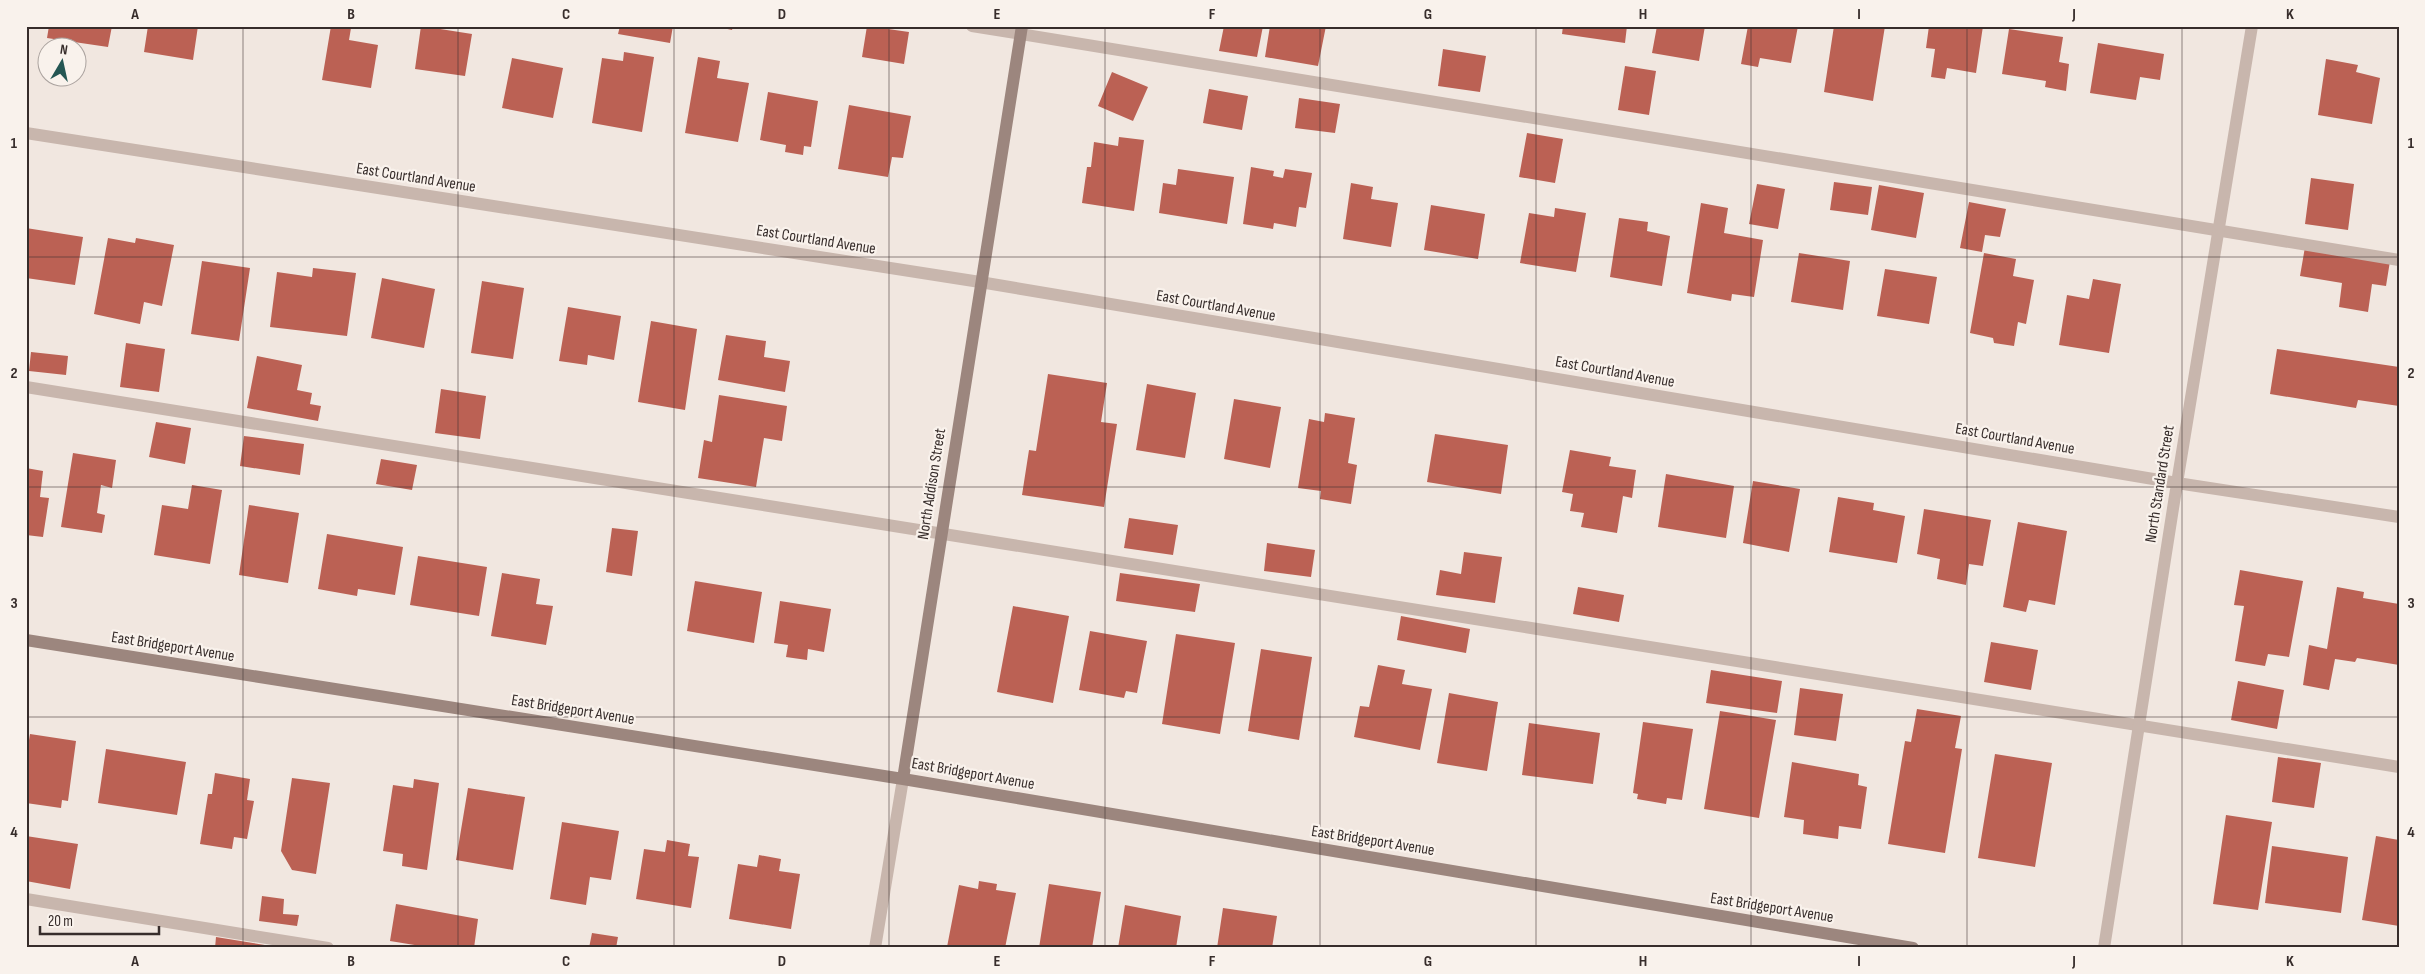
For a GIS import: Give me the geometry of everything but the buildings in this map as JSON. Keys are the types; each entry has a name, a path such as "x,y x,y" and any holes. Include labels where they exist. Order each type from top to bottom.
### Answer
{"street":[{"path":"972,26 1021,30 2399,260"},
{"name":"North Standard Street","path":"2104,948 2177,483 2252,26"},
{"name":"North Addison Street","path":"875,948 1021,30"},
{"name":"East Courtland Avenue","path":"26,133 980,282 2177,483 2399,517"},
{"path":"26,387 2399,767"},
{"name":"East Bridgeport Avenue","path":"26,640 903,779 1913,948"},
{"path":"26,899 328,948"}]}
